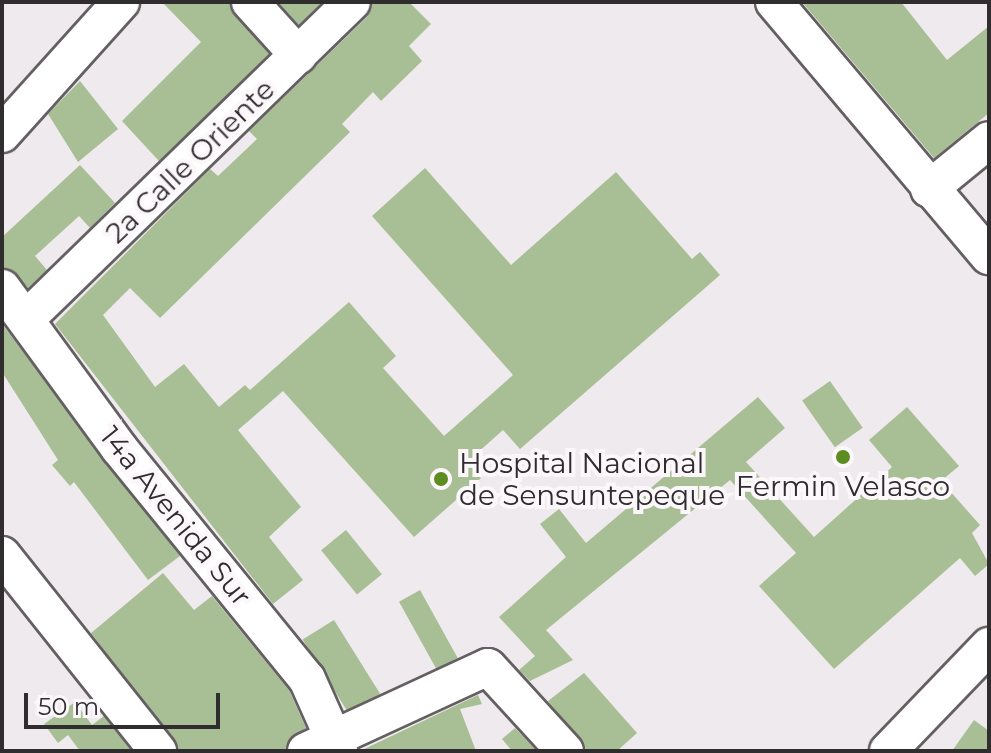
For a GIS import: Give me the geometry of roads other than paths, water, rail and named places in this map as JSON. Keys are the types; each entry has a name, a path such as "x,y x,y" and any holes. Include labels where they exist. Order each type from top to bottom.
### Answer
{"street":[{"path":"2,134 121,2"},
{"path":"250,2 298,55"},
{"name":"2a Calle Oriente","path":"27,318 352,2"},
{"path":"774,2 929,189 989,256"},
{"path":"929,189 989,140"},
{"name":"14a Avenida Sur","path":"2,288 27,318 119,448 307,679 326,746"},
{"path":"2,555 158,751"},
{"path":"888,751 989,646"},
{"path":"326,746 488,667 565,751"}],"place":[{"name":"Fermin Velasco","path":"843,457"},
{"name":"Hospital Nacional de Sensuntepeque","path":"441,479"}]}
